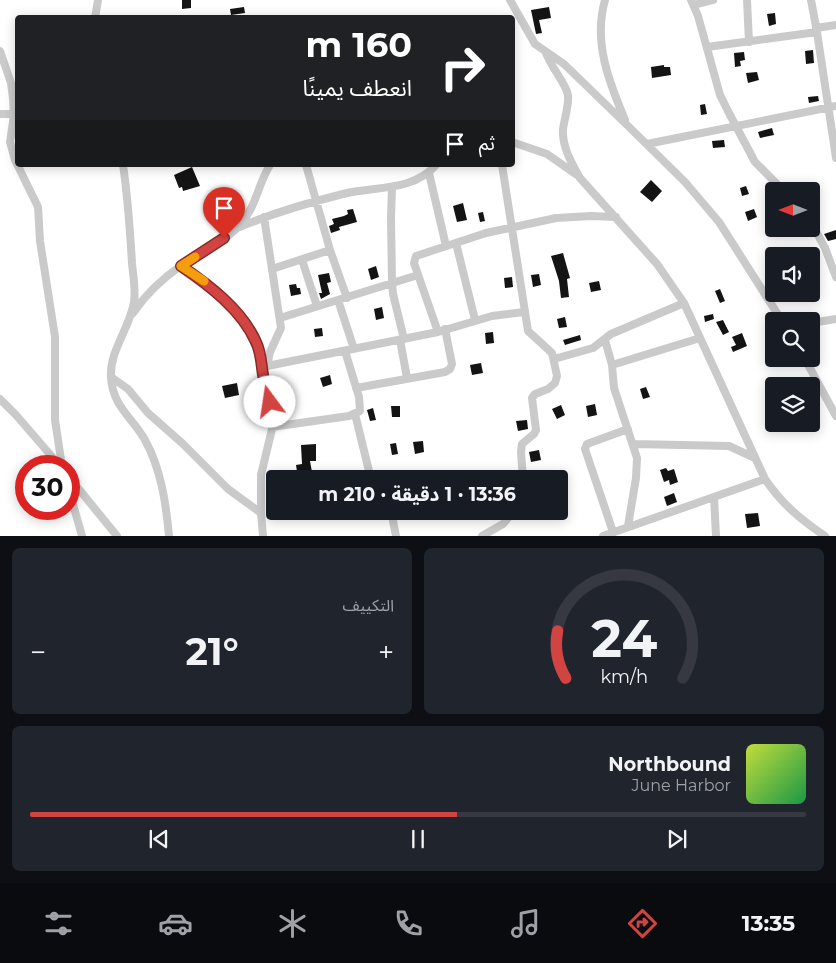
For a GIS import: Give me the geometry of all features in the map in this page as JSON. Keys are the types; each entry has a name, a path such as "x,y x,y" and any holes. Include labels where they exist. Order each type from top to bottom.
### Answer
{"street":[{"path":"96,15 98,0"},
{"path":"510,0 535,44 564,64 685,182 719,222 777,312"},
{"path":"605,0 601,12 601,38 605,66 627,125"},
{"path":"713,0 692,2 720,94 755,162 775,182"},
{"path":"747,0 749,42"},
{"path":"810,0 817,30 827,108 836,158"},
{"path":"707,47 749,42 836,25"},
{"path":"0,51 11,83 15,108"},
{"path":"546,53 550,64 568,94 563,132 566,148 580,178"},
{"path":"647,144 836,106"},
{"path":"0,114 15,114"},
{"path":"15,119 10,142 15,160"},
{"path":"515,143 547,154 580,178 657,264 684,303 765,479 777,496 798,518 825,536"},
{"path":"18,167 38,207 40,241 55,337 55,420 60,455"},
{"path":"123,167 130,219 134,301 114,355 111,377 121,408 145,440 156,468 165,496 169,536"},
{"path":"238,227 250,212 256,200 263,176 269,167"},
{"path":"307,167 330,250 348,298"},
{"path":"128,321 138,306 160,281 238,227 317,200 352,192 392,188 412,182 429,174 434,167"},
{"path":"502,167 528,331 549,349 554,359 557,376 555,383 548,389 534,394 532,398 536,430 522,444 522,470"},
{"path":"429,174 446,246"},
{"path":"392,188 392,283 408,378"},
{"path":"264,217 280,318 280,332 265,367"},
{"path":"356,388 445,372 450,369 452,364 441,330 414,264 416,256 486,233 556,218 616,217"},
{"path":"820,238 826,248 836,277"},
{"path":"456,243 475,320"},
{"path":"272,269 330,250"},
{"path":"302,260 317,306"},
{"path":"181,266 209,285 228,304 250,331 265,367 272,427 261,475 263,536"},
{"path":"280,318 418,275"},
{"path":"272,427 355,414 360,411 350,350 338,300"},
{"path":"554,359 593,348 611,334 684,303"},
{"path":"265,367 402,339 475,320 524,312"},
{"path":"820,322 836,319"},
{"path":"612,365 700,338"},
{"path":"605,340 612,365 614,388 634,444 637,458 636,478 628,526"},
{"path":"809,367 836,416"},
{"path":"111,377 128,390 148,413 182,443 228,489 261,514"},
{"path":"0,399 51,455"},
{"path":"355,414 369,470"},
{"path":"613,532 585,449 588,444 628,429"},
{"path":"634,444 729,446 755,458"},
{"path":"603,536 765,479"},
{"path":"80,491 117,536"},
{"path":"714,497 716,536"},
{"path":"77,520 82,536"},
{"path":"393,520 396,536"},
{"path":"482,536 506,520"}],"building":[{"path":"182,0 191,0 191,8 182,9"},
{"path":"244,7 245,13 231,15 230,9"},
{"path":"549,7 551,18 539,20 542,33 536,34 531,10"},
{"path":"775,13 776,24 769,26 767,14"},
{"path":"813,50 814,63 806,64 805,51"},
{"path":"744,52 745,60 740,61 741,66 735,67 734,53"},
{"path":"664,65 664,67 670,67 671,75 652,78 651,67"},
{"path":"757,72 759,80 748,83 746,73"},
{"path":"818,96 819,101 809,103 808,97"},
{"path":"705,104 707,114 701,115 700,105"},
{"path":"772,128 774,135 760,138 758,132"},
{"path":"724,140 725,147 713,148 712,141"},
{"path":"192,167 200,186 183,191 182,187 179,188 174,175"},
{"path":"651,180 662,191 652,202 640,192"},
{"path":"746,186 749,194 742,196 740,188"},
{"path":"463,203 467,220 457,222 453,206"},
{"path":"353,209 357,222 339,227 340,230 331,233 329,226 334,224 332,219 344,216 348,214 347,210"},
{"path":"754,209 757,217 748,221 745,212"},
{"path":"483,212 485,221 480,222 478,213"},
{"path":"836,230 836,239 828,241 824,234"},
{"path":"563,253 570,278 567,279 569,297 561,298 559,281 551,256"},
{"path":"376,266 379,277 371,280 368,269"},
{"path":"329,273 331,282 327,283 330,294 321,299 319,293 322,293 318,275"},
{"path":"539,274 541,285 533,287 531,275"},
{"path":"512,277 513,287 505,288 504,278"},
{"path":"599,281 601,290 591,292 589,283"},
{"path":"296,284 297,288 300,288 301,294 291,296 289,285"},
{"path":"720,289 725,301 720,303 715,291"},
{"path":"382,307 384,318 376,320 374,309"},
{"path":"713,314 714,319 705,322 704,316"},
{"path":"565,317 567,327 559,328 557,319"},
{"path":"723,320 729,332 723,335 716,322"},
{"path":"322,328 323,336 315,337 314,329"},
{"path":"493,332 494,343 486,344 485,333"},
{"path":"742,333 747,346 733,352 731,347 736,345 732,337"},
{"path":"580,335 581,340 565,345 563,340"},
{"path":"481,363 483,373 472,375 470,365"},
{"path":"330,375 332,384 323,387 320,378"},
{"path":"237,383 239,395 225,398 222,386"},
{"path":"646,387 650,397 643,399 640,389"},
{"path":"595,404 597,415 588,417 586,406"},
{"path":"561,405 565,415 557,419 552,409"},
{"path":"391,406 400,406 400,417 392,417"},
{"path":"373,408 376,420 370,421 367,410"},
{"path":"527,420 528,429 518,431 516,421"},
{"path":"423,441 424,452 415,454 413,442"},
{"path":"396,443 398,454 392,455 390,444"},
{"path":"316,444 316,461 310,461 312,470 297,470 296,465 302,464 301,445"},
{"path":"539,450 541,460 531,462 529,452"},
{"path":"666,468 668,471 674,469 678,482 670,485 669,480 664,482 660,470"},
{"path":"674,493 677,502 667,506 664,497"},
{"path":"758,513 760,526 747,528 745,514"}],"slow traffic":[{"path":"195,257 181,266 204,281"}],"route":[{"path":"224,238 181,266 209,285 228,304 250,331 260,352 270,402"}]}
